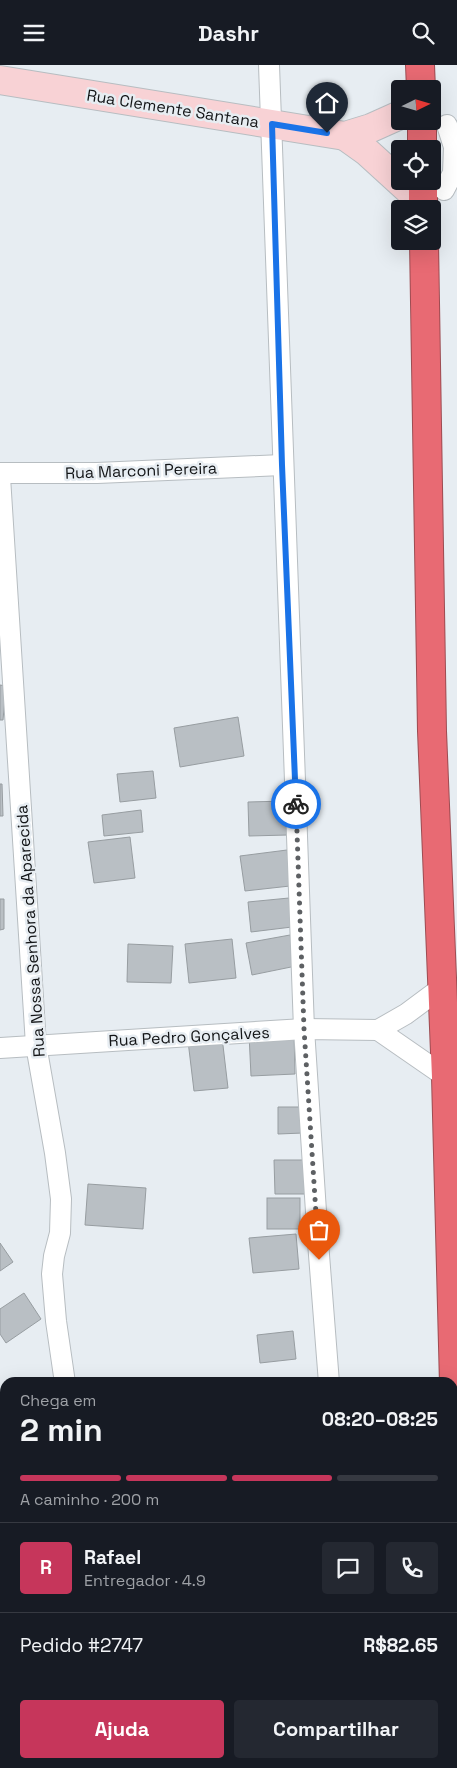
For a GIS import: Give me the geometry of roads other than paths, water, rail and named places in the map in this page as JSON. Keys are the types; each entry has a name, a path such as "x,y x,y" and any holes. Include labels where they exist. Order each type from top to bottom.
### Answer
{"highway":[{"path":"420,65 421,80"},
{"path":"424,250 432,721 446,1077 454,1377"}],"street":[{"path":"269,65 282,465 304,1029 329,1377"},
{"name":"Rua Clemente Santana","path":"0,80 345,136 434,194"},
{"name":"Rua Clemente Santana","path":"345,136 391,119"},
{"path":"434,194 453,173 454,147 441,124"},
{"name":"Rua Marconi Pereira","path":"0,473 97,473 282,465"},
{"name":"Rua Nossa Senhora da Aparecida","path":"0,477 36,1045 61,1199 60,1233 52,1274 56,1321 64,1377"},
{"path":"441,988 406,1014 378,1030 446,1077"},
{"name":"Rua Pedro Gonçalves","path":"0,1048 304,1029 378,1030"}]}
